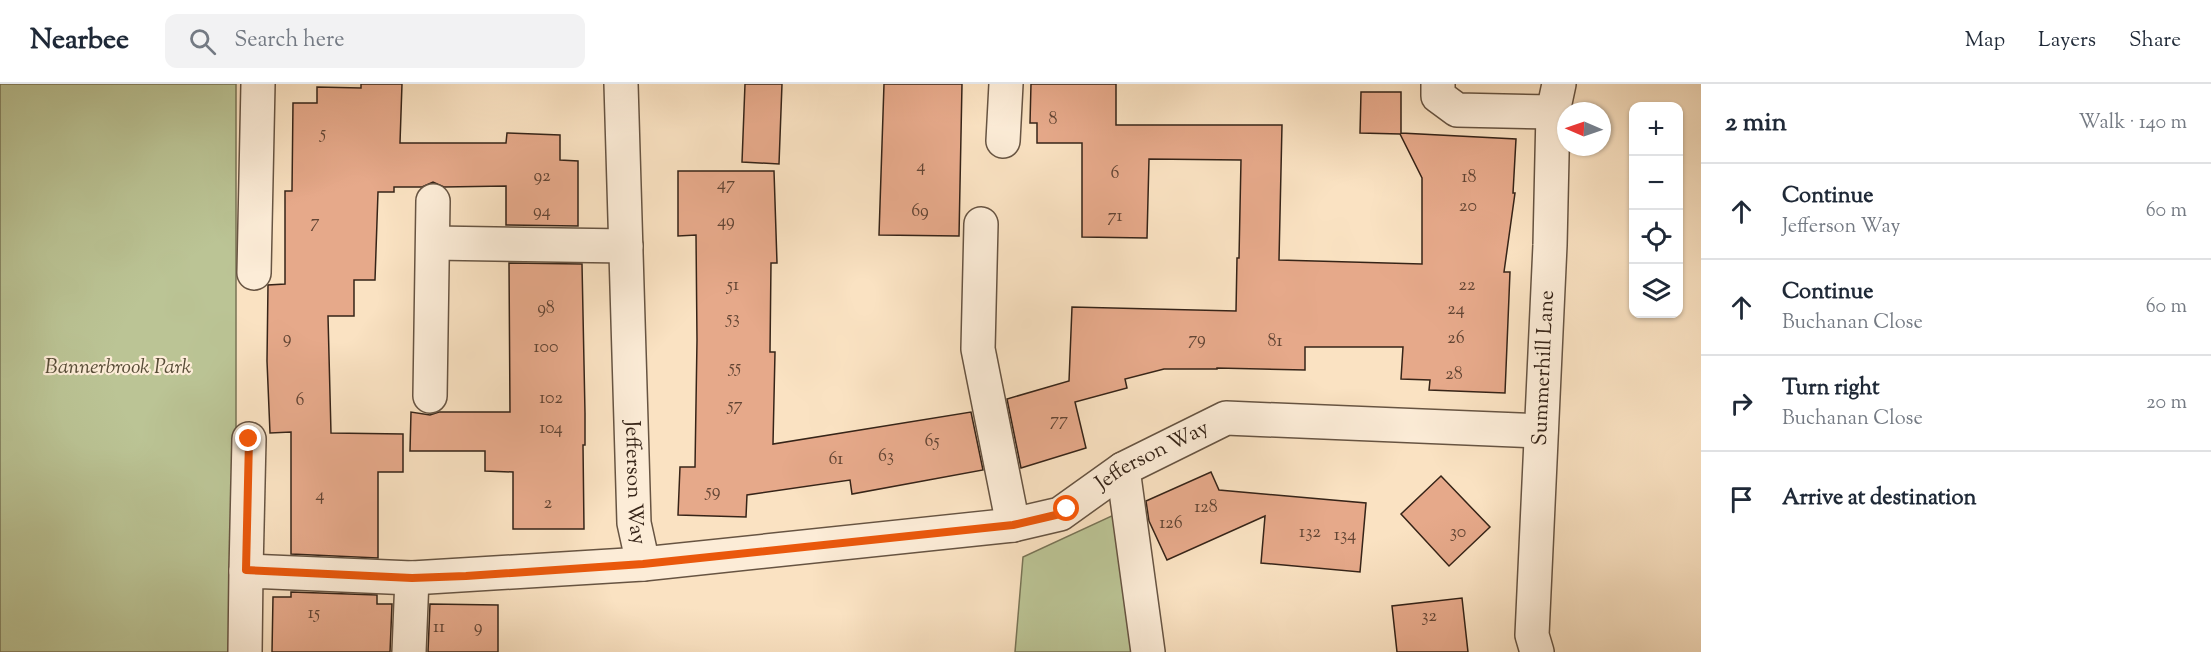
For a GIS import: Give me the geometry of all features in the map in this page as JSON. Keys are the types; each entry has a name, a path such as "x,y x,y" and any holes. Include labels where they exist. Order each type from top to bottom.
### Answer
{"street":[{"path":"254,273 258,84"},
{"name":"Jefferson Way","path":"621,84 634,523 643,564 1013,525 1060,514 1124,469 1226,418 1541,431"},
{"path":"1003,141 1006,84"},
{"path":"1438,84 1438,96 1456,110 1556,98"},
{"name":"Summerhill Lane","path":"1537,652 1532,635 1556,98"},
{"path":"430,396 433,201"},
{"path":"981,224 978,349 1013,525"},
{"path":"434,243 626,246"},
{"path":"245,652 249,439"},
{"path":"1124,469 1148,652"},
{"path":"246,570 412,578 643,564"},
{"path":"409,652 412,578"}],"green space":[{"name":"Bannerbrook Park","path":"0,84 236,84 236,652 0,652"},
{"path":"1118,513 1137,652 1015,652 1023,557"}],"building":[{"path":"361,84 402,84 400,143 506,143 507,133 560,135 560,160 578,161 578,226 506,225 506,186 444,187 433,182 422,187 394,187 394,192 378,192 375,280 354,280 354,316 328,316 331,433 403,434 403,472 378,472 378,558 291,554 291,432 270,433 267,361 268,285 285,284 285,191 292,191 293,103 317,103 317,87 361,88"},
{"path":"745,84 782,84 779,164 742,162"},
{"path":"884,84 962,84 959,236 879,235"},
{"path":"1031,84 1116,84 1116,125 1282,125 1279,260 1422,264 1422,178 1400,134 1360,133 1361,92 1401,92 1401,133 1516,139 1513,193 1515,193 1504,272 1510,272 1505,393 1429,390 1430,380 1401,379 1403,347 1305,347 1305,370 1164,369 1125,379 1127,388 1075,402 1086,448 1021,468 1007,399 1069,381 1072,307 1236,311 1237,258 1239,258 1241,160 1149,159 1147,238 1082,237 1082,143 1037,143 1037,123 1030,123"},
{"path":"678,171 774,171 777,263 771,263 770,352 775,352 773,444 971,412 983,470 852,494 850,480 747,495 746,517 678,515 680,467 695,467 697,340 696,235 678,236"},
{"path":"509,263 582,264 585,413 584,529 513,529 513,472 485,471 485,451 410,451 411,412 430,415 439,412 510,412"},
{"path":"1211,472 1219,490 1366,503 1360,572 1261,563 1265,516 1167,560 1149,521 1146,501"},
{"path":"1441,476 1490,527 1449,566 1401,514"},
{"path":"291,592 377,595 377,604 392,604 390,652 272,652 273,597 291,597"},
{"path":"1462,598 1468,652 1397,652 1392,606"},
{"path":"430,604 498,605 498,652 428,652"}],"route":[{"path":"249,439 246,570 412,578 643,564 1013,525 1060,514 1067,509"}]}
